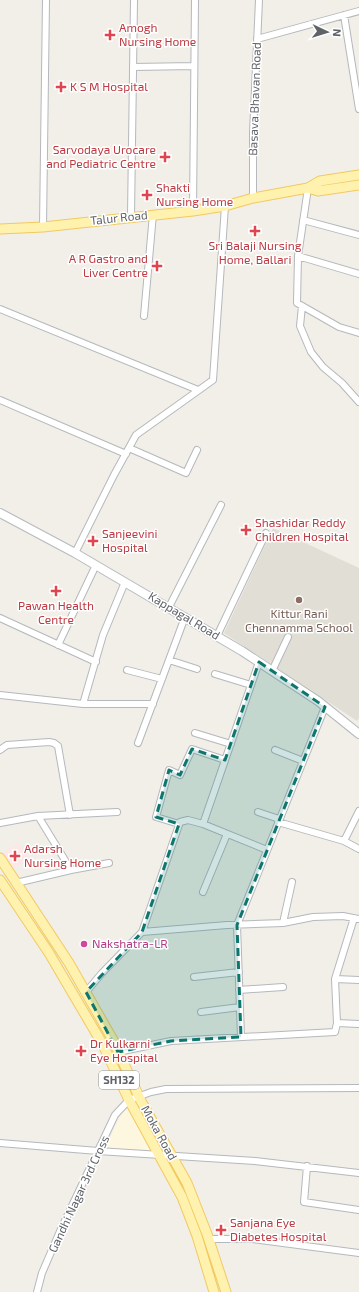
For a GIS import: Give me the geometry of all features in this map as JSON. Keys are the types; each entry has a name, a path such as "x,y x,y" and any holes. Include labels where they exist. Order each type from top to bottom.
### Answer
{"main road":[{"name":"Talur Road","path":"0,229 193,211 225,206 253,198 308,188 320,180 359,175"},
{"name":"Talur Road","path":"308,188 318,191 359,185"},
{"name":"Kappagal Road","path":"0,513 96,565 217,636 325,706 359,734"},
{"name":"Moka Road","path":"0,858 40,918 86,992 113,1040 139,1096 193,1197 209,1239 226,1292"},
{"name":"Moka Road","path":"0,880 49,953 103,1045 158,1156 182,1197 197,1236 214,1292"}],"street":[{"path":"42,226 46,0"},
{"path":"131,216 134,0"},
{"path":"193,211 195,0"},
{"name":"Basava Bhavan Road","path":"253,198 253,133 259,0"},
{"path":"257,40 359,11"},
{"path":"344,15 359,109"},
{"path":"133,67 194,66"},
{"path":"308,188 298,256 297,303 339,327 359,333"},
{"path":"74,553 136,435 213,380 225,206"},
{"path":"144,316 153,214"},
{"path":"303,220 359,235"},
{"path":"298,256 359,274"},
{"path":"302,306 300,326 311,352 359,402"},
{"path":"0,309 198,390"},
{"path":"0,400 186,473 197,450"},
{"path":"169,607 221,505"},
{"path":"217,636 266,533"},
{"path":"58,645 96,565"},
{"path":"83,704 103,635 125,582"},
{"path":"138,743 185,617"},
{"path":"0,618 96,662"},
{"path":"272,671 288,637"},
{"path":"169,660 197,669"},
{"path":"202,824 259,662"},
{"path":"126,670 162,679"},
{"path":"215,674 251,685"},
{"path":"0,695 83,704 153,704"},
{"path":"241,1037 237,925 325,706"},
{"path":"196,733 231,744"},
{"path":"0,750 6,745 49,742 58,746 70,814"},
{"path":"179,824 156,817 169,770 180,775 192,749 225,760"},
{"path":"275,750 303,761"},
{"path":"344,841 359,811"},
{"path":"0,823 38,816 117,812"},
{"path":"258,812 279,821 344,841 359,849"},
{"path":"38,816 71,870"},
{"path":"86,992 102,973 142,932 180,822 188,820 202,824 267,850"},
{"path":"204,892 227,834"},
{"path":"16,883 109,863"},
{"path":"283,923 292,882"},
{"path":"118,1052 171,1041 335,1032 337,1023 335,979 356,919 343,916 313,917 283,923 142,932"},
{"path":"194,977 239,972"},
{"path":"335,979 359,980"},
{"path":"239,990 283,987"},
{"path":"201,1012 240,1007"},
{"path":"337,1023 359,1024"},
{"path":"129,1100 166,1089 359,1088"},
{"name":"Gandhi Nagar 3rd Cross","path":"38,1292 42,1274 61,1229 115,1115 129,1100"},
{"path":"0,1142 158,1156 255,1161 359,1173"},
{"path":"307,1166 304,1202 359,1210"},
{"path":"209,1239 252,1240 359,1253"}],"highlighted area":[{"path":"259,662 325,707 237,925 241,1037 171,1041 118,1052 86,992 142,932 179,824 156,817 169,770 180,775 192,749 225,760"}],"shaded area":[{"name":"Kittur Rani Chennamma School","path":"273,528 359,568 359,718 357,721 224,633"},
{"name":"Adarsh Nursing Home","path":"18,843 30,859 11,870 1,853"},
{"path":"126,1104 151,1150 111,1150 106,1146"}],"place":[{"name":"Amogh Nursing Home","path":"110,35"},
{"name":"K S M Hospital","path":"61,87"},
{"name":"Sarvodaya Urocare and Pediatric Centre","path":"165,157"},
{"name":"Shakti Nursing Home","path":"147,195"},
{"name":"Sri Balaji Nursing Home, Ballari","path":"255,231"},
{"name":"A R Gastro and Liver Centre","path":"157,266"},
{"name":"Shashidar Reddy Children Hospital","path":"246,530"},
{"name":"Sanjeevini Hospital","path":"93,541"},
{"name":"Pawan Health Centre","path":"56,591"},
{"name":"Kittur Rani Chennamma School","path":"299,600"},
{"name":"Adarsh Nursing Home","path":"15,856"},
{"name":"Nakshatra-LR","path":"84,944"},
{"name":"Dr Kulkarni Eye Hospital","path":"81,1051"},
{"name":"Sanjana Eye Diabetes Hospital","path":"221,1230"}]}
